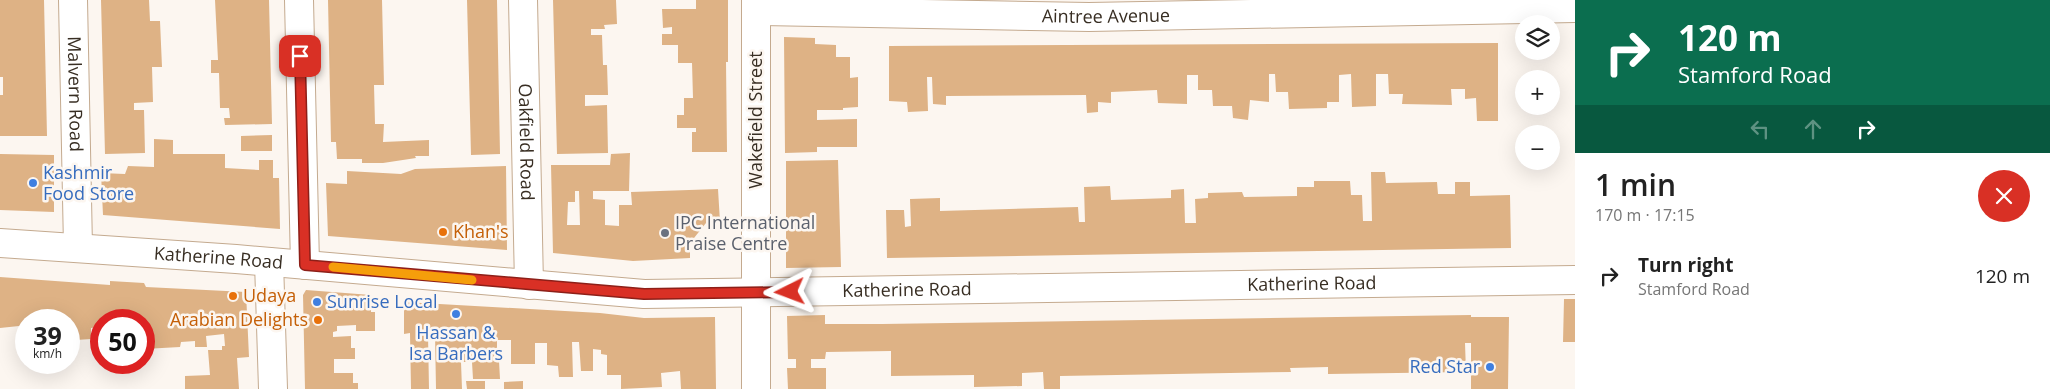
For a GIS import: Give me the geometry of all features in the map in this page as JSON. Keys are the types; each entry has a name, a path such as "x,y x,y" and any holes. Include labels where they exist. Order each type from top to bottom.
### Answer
{"street":[{"name":"Malvern Road","path":"73,0 78,247"},
{"path":"299,0 305,265"},
{"name":"Oakfield Road","path":"523,0 529,285"},
{"name":"Aintree Avenue","path":"756,5 1089,17 1575,8"},
{"name":"Wakefield Street","path":"756,5 756,389"},
{"name":"Katherine Road","path":"0,243 78,247 269,262 644,294 755,294 1575,280"},
{"path":"269,262 273,389"}],"building":[{"path":"0,0 44,0 47,136 0,136 0,95 3,95 3,77 0,77"},
{"path":"101,0 149,0 150,21 160,21 162,67 152,67 153,102 134,103 134,110 144,110 145,153 105,154"},
{"path":"215,0 269,0 272,124 225,125 224,118 230,118 229,108 220,108 219,73 211,73 211,60 218,60"},
{"path":"328,0 382,0 384,85 374,85 375,124 384,124 383,142 429,140 429,156 415,156 416,158 383,163 362,163 362,159 337,159 336,142 331,142"},
{"path":"467,0 497,0 500,154 471,155"},
{"path":"553,0 616,0 617,24 604,25 605,29 591,29 591,35 602,35 603,65 607,65 608,95 585,95 585,106 607,105 608,153 557,154"},
{"path":"696,0 728,0 728,62 726,62 727,152 692,152 692,132 696,132 696,128 677,128 677,115 684,115 684,98 693,98 692,63 678,63 678,45 662,45 662,34 672,34 672,27 663,28 662,9 696,9"},
{"path":"784,37 815,38 815,44 836,45 836,57 850,57 850,78 858,77 858,107 843,108 843,110 817,110 817,120 857,119 857,147 817,147 817,152 785,153"},
{"path":"1498,43 1498,121 1477,121 1476,98 1465,99 1465,89 1451,89 1452,105 1402,104 1403,94 1389,94 1388,74 1376,74 1376,106 1352,107 1351,74 1339,75 1339,102 1327,102 1327,108 1289,109 1288,92 1276,92 1275,74 1269,74 1269,102 1250,100 1248,120 1233,118 1232,106 1213,106 1212,90 1198,90 1198,75 1187,75 1187,104 1158,103 1157,90 1111,92 1111,103 1098,102 1098,112 1087,113 1086,95 946,96 946,105 933,104 932,77 927,77 928,111 908,112 907,102 889,101 889,46"},
{"path":"272,135 272,151 241,151 241,136"},
{"path":"154,139 173,140 173,154 225,154 225,168 259,170 259,160 273,160 273,178 279,178 280,229 103,215 101,173 125,174 128,166 154,167"},
{"path":"630,153 629,191 593,191 593,199 605,200 605,225 619,226 619,205 632,205 631,192 718,189 720,222 706,223 690,243 690,258 633,261 553,253 551,165 610,165 611,154","holes":["575,191 579,191 580,225 567,225 568,202 575,202"]},
{"path":"0,154 54,155 54,212 0,210"},
{"path":"838,160 841,267 786,268 786,161"},
{"path":"506,166 507,250 328,236 326,183 347,184 347,171 401,174 415,169"},
{"path":"1371,172 1385,172 1386,183 1437,182 1438,194 1455,194 1455,182 1470,182 1470,196 1510,195 1511,248 887,258 886,210 904,210 905,227 911,226 910,199 940,198 940,211 1078,207 1079,222 1085,222 1084,187 1110,186 1111,200 1171,198 1171,190 1184,189 1185,223 1196,223 1195,199 1208,198 1208,193 1242,192 1244,197 1297,196 1297,187 1314,187 1314,181 1350,181 1351,195 1362,195 1363,221 1372,221"},
{"path":"0,277 110,285 110,281 144,283 146,287 246,292 249,357 237,358 239,389 185,389 185,376 210,375 208,350 222,350 222,346 225,346 224,334 206,336 207,347 195,347 195,341 181,342 180,347 155,348 155,309 90,309 90,339 80,340 80,309 15,309 15,326 0,328"},
{"path":"306,290 371,295 371,312 375,312 375,331 356,331 356,325 337,326 337,331 333,332 333,337 351,336 351,348 355,348 355,359 334,359 334,373 353,373 353,383 358,383 358,389 305,389 303,295"},
{"path":"1564,299 1575,299 1575,342 1563,342"},
{"path":"404,302 600,313 644,318 715,317 716,389 681,389 680,371 661,373 662,387 621,389 621,375 607,375 607,355 601,354 601,350 593,349 593,371 581,371 579,342 572,342 573,377 559,377 558,366 547,365 547,343 535,343 535,364 511,364 511,340 497,340 497,361 499,361 500,379 473,379 472,362 461,362 462,389 436,389 435,334 428,334 429,389 411,389 410,333 404,334"},
{"path":"825,315 825,324 1471,315 1471,317 1509,317 1508,389 1471,389 1471,343 1465,343 1466,372 1328,374 1328,367 1290,368 1291,372 1060,376 1060,389 1044,389 1043,372 1022,373 1022,386 974,387 974,375 891,376 891,351 826,352 825,359 811,359 811,368 826,368 826,389 788,389 787,368 796,368 796,359 788,359 787,316"},
{"path":"466,381 485,381 485,389 467,389"},
{"path":"523,381 523,389 504,389 504,382"}],"slow traffic":[{"path":"333,267 472,280"}],"place":[{"name":"Kashmir Food Store","path":"33,183"},
{"name":"Khan's","path":"443,232"},
{"name":"IPC International Praise Centre","path":"665,233"},
{"name":"Udaya","path":"233,296"},
{"name":"Sunrise Local","path":"317,302"},
{"name":"Hassan & Isa Barbers","path":"456,314"},
{"name":"Arabian Delights","path":"318,320"},
{"name":"Red Star","path":"1490,367"}],"route":[{"path":"300,56 305,265 644,294 755,294 790,292"}]}
